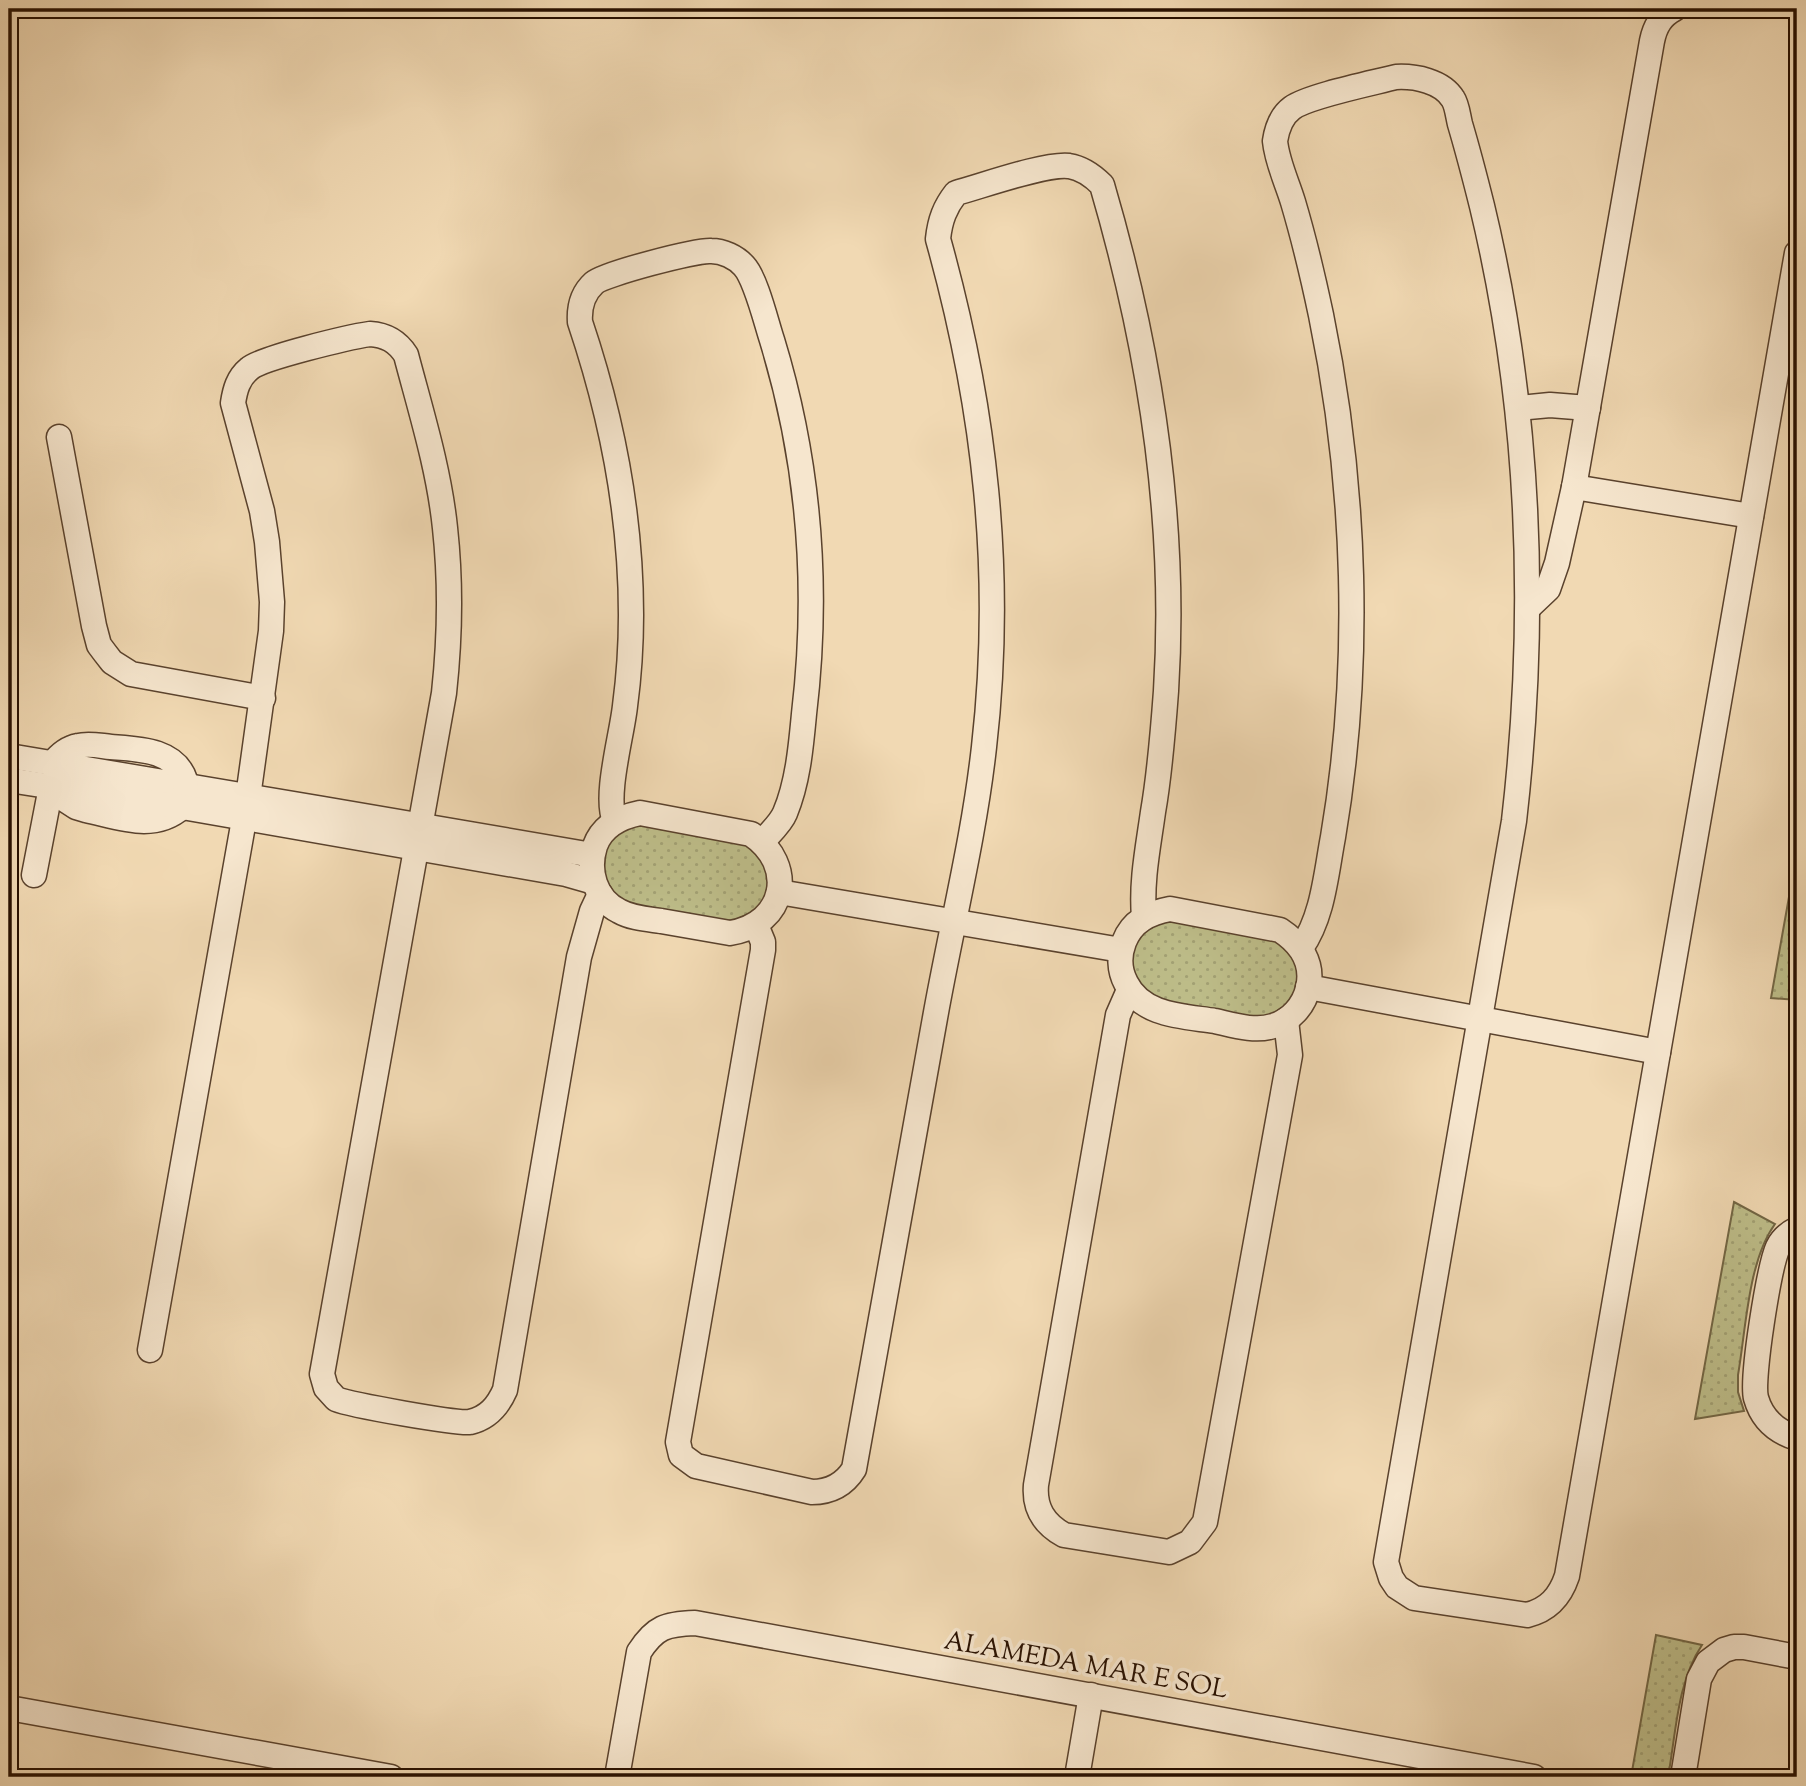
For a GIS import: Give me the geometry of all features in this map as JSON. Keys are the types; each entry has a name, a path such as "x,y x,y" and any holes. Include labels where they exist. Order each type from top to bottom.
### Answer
{"street":[{"path":"1529,607 1548,589 1557,564 1574,487 1652,41 1658,24 1674,9"},
{"path":"1301,948 1315,923 1336,818 1349,686 1351,620 1346,488 1331,373 1308,260 1275,141 1279,125 1292,108 1301,102 1408,76 1431,82 1454,99 1492,248 1518,408 1527,521 1529,607 1526,701 1514,821 1386,1554 1391,1578 1405,1593 1414,1598 1527,1615 1543,1610 1563,1587 1797,253"},
{"path":"756,925 763,942 763,950 678,1442 681,1455 696,1466 821,1492 839,1485 854,1469 952,921 976,805 984,748 992,634 989,519 977,406 964,339 939,239 939,226 948,203 956,192 1054,166 1066,166 1086,172 1102,185 1134,305 1160,454 1168,569 1168,642 1161,750 1142,892 1144,917"},
{"path":"615,821 610,799 626,704 629,660 628,551 614,445 602,393 580,321 580,312 584,295 602,278 701,251 711,251 729,255 743,265 764,315 778,358 798,448 809,538 811,638 802,736 793,785 784,815 762,842"},
{"path":"150,1350 246,808 271,631 271,573 262,511 233,403 234,393 242,376 258,363 361,336 379,335 388,338 401,348 409,368 433,458 445,527 449,649 419,837 322,1374 326,1388 337,1399 464,1423 487,1414 501,1399 507,1377 579,957 597,888 592,855 596,842 615,821 627,815 653,814 751,834 762,842 777,865 780,878 774,905 756,925 744,931 730,933 632,916 608,904 597,888 566,874 419,837"},
{"path":"1518,408 1550,405 1588,408"},
{"path":"59,437 94,626 105,653 121,669 131,674 262,698"},
{"path":"1574,487 1751,516"},
{"path":"9,756 51,775 419,837 592,855"},
{"path":"51,775 58,795 76,807 139,821 159,820 184,796"},
{"path":"9,780 51,775"},
{"path":"34,875 51,775"},
{"path":"779,892 1121,950"},
{"path":"1170,909 1280,930 1301,948 1307,960 1308,987 1296,1012 1286,1020 1259,1029 1161,1012 1138,1000 1123,977 1120,964 1121,950 1133,926 1144,917 1170,909"},
{"path":"1308,987 1658,1052"},
{"path":"1129,989 1118,1015 1035,1494 1040,1512 1054,1529 1064,1535 1169,1552 1191,1542 1205,1522 1290,1055 1286,1020"},
{"path":"1797,1229 1786,1237 1776,1251 1764,1311 1754,1387 1759,1406 1770,1423 1797,1438"},
{"name":"ALAMEDA MAR E SOL","path":"617,1777 639,1652 648,1637 669,1623 695,1623 1534,1777"},
{"path":"1683,1777 1699,1679 1715,1655 1724,1650 1744,1647 1797,1657"},
{"path":"1077,1777 1091,1695"},
{"path":"9,1707 391,1777"}],"green space":[{"path":"641,823 747,843 768,868 769,890 759,909 730,923 634,906 615,897 603,878 606,846 620,830"},
{"path":"1797,852 1797,1000 1771,998"},
{"path":"1170,919 1276,939 1292,954 1299,974 1295,996 1280,1012 1259,1019 1164,1002 1153,996 1137,979 1132,957 1134,946 1139,936 1149,927"},
{"path":"1734,1202 1775,1224 1759,1257 1749,1296 1738,1375 1738,1392 1744,1411 1695,1419"},
{"path":"1656,1635 1702,1645 1682,1692 1668,1777 1631,1777"}]}
